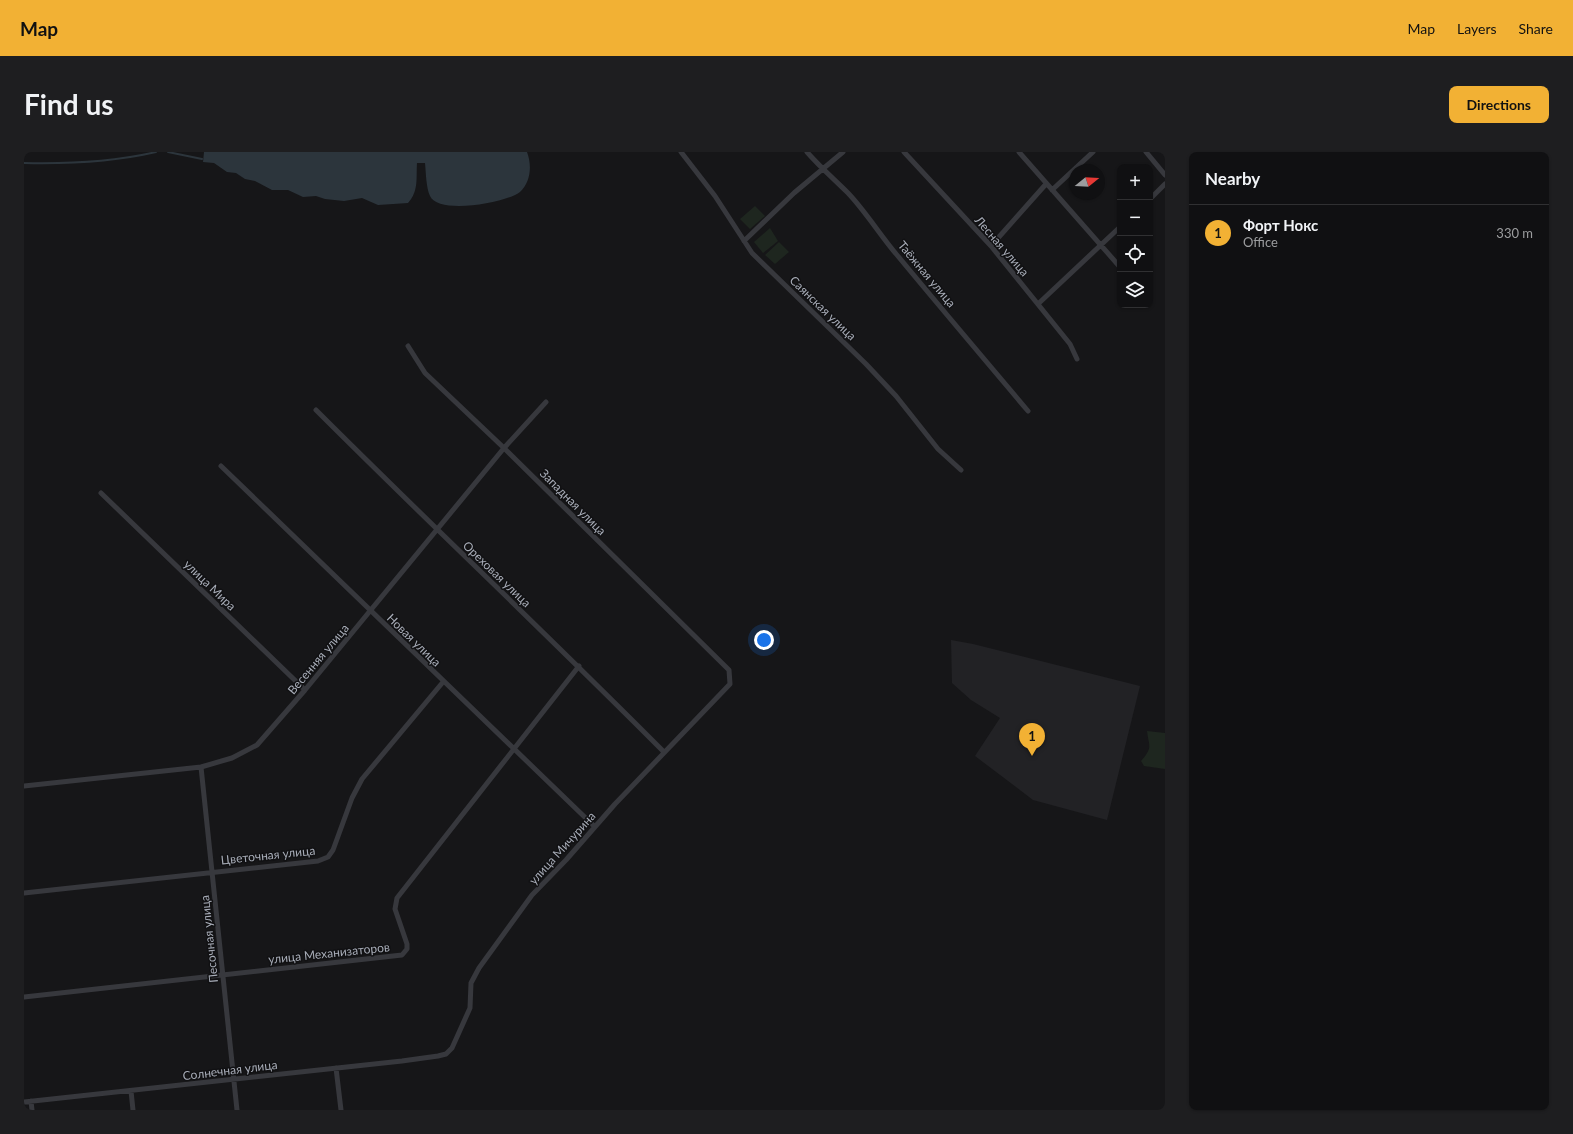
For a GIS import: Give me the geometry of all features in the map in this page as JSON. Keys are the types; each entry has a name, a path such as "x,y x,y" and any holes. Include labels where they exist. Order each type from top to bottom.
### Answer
{"street":[{"name":"Саянская улица","path":"681,152 715,196 752,253 866,364 896,396 938,449 961,470"},
{"name":"Таёжная улица","path":"807,152 822,169 848,193 897,255 1028,411"},
{"path":"744,241 794,193 843,152"},
{"name":"Лесная улица","path":"904,152 991,246 1070,344 1077,359"},
{"path":"1019,152 1117,264"},
{"path":"1052,190 1092,152"},
{"path":"1146,152 1165,175"},
{"path":"991,246 1046,184"},
{"path":"1153,196 1165,184"},
{"path":"1038,304 1117,230"},
{"name":"Западная улица","path":"408,346 425,373 504,448 729,670"},
{"name":"Весенняя улица","path":"24,786 201,767 232,758 257,745 370,612 436,529 504,448 546,402"},
{"name":"Ореховая улица","path":"316,410 664,752"},
{"name":"Новая улица","path":"221,466 370,612 595,827"},
{"name":"улица Мира","path":"101,493 305,690"},
{"name":"улица Механизаторов","path":"24,997 402,955 407,949 407,944 395,908 397,898 578,666"},
{"name":"улица Мичурина","path":"438,1056 446,1054 452,1048 470,1008 471,983 479,968 532,895 566,860 664,752 730,684 729,670"},
{"name":"Цветочная улица","path":"24,892 318,861 328,857 333,850 352,798 362,779 443,682"},
{"name":"Песочная улица","path":"201,767 237,1110"},
{"name":"Солнечная улица","path":"24,1102 438,1056"},
{"path":"336,1068 341,1110"},
{"path":"131,1091 133,1110"},
{"path":"31,1101 32,1110"}],"shaded area":[{"path":"204,152 527,152 530,162 530,173 524,188 512,196 501,200 473,205 445,205 436,202 430,196 425,163 417,163 417,179 414,194 408,203 378,205 362,198 344,201 325,199 316,196 303,197 288,190 272,190 255,181 245,179 236,173 227,172 214,163 203,162"},
{"path":"755,206 765,216 750,229 740,219"},
{"path":"770,228 778,241 763,253 754,242"},
{"path":"779,242 789,252 775,264 765,255"},
{"path":"951,640 973,644 1140,686 1107,820 1033,800 975,756 1000,718 971,700 952,683"},
{"path":"1147,731 1165,733 1165,769 1144,766 1141,761 1149,750"}],"waterway":[{"path":"24,163 90,162 156,152"},
{"path":"168,152 202,159"}],"place":[{"name":"Форт Нокс","path":"1032,756"}]}
